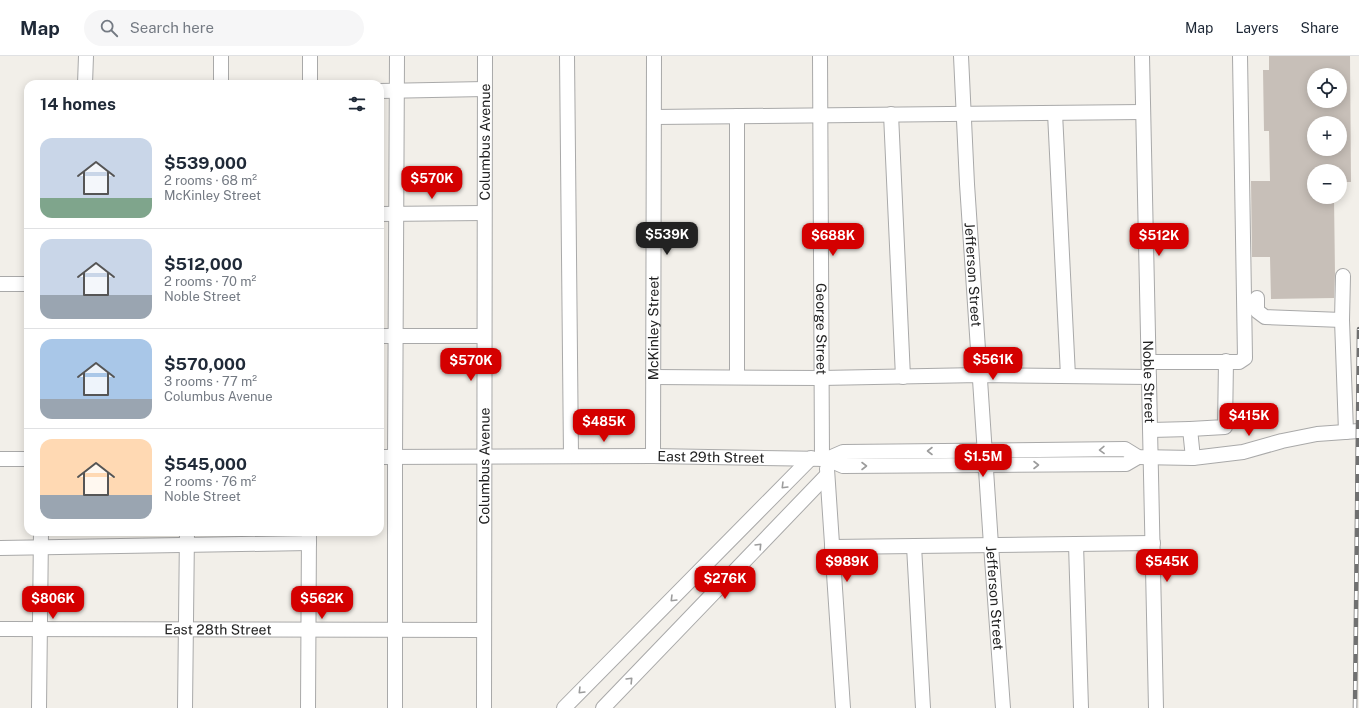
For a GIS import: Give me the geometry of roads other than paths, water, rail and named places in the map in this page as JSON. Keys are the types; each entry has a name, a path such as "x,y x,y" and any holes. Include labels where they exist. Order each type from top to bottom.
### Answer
{"street":[{"path":"85,80 86,56"},
{"path":"221,80 222,56"},
{"path":"310,56 310,80"},
{"path":"395,708 394,457 397,56"},
{"name":"Columbus Avenue","path":"484,708 485,56"},
{"path":"567,56 571,456"},
{"name":"McKinley Street","path":"654,56 654,456"},
{"name":"George Street","path":"820,56 820,459 827,475 843,708"},
{"name":"Jefferson Street","path":"961,56 967,184 1003,708"},
{"name":"Noble Street","path":"1142,56 1151,430 1145,458 1153,543 1156,708"},
{"path":"1149,362 1239,362 1245,358 1240,56"},
{"path":"384,91 485,89"},
{"path":"654,116 1143,112"},
{"path":"1055,113 1068,376"},
{"path":"891,114 903,377"},
{"path":"737,116 737,377"},
{"path":"384,214 484,213"},
{"path":"1343,276 1342,320 1353,432"},
{"path":"0,284 24,284"},
{"path":"1257,298 1257,311 1265,317 1342,320"},
{"path":"384,336 484,336"},
{"path":"1151,430 1225,427 1226,361"},
{"path":"654,377 1149,377"},
{"path":"1190,429 1193,458"},
{"name":"East 29th Street","path":"384,457 654,456 820,459 843,466 1126,464 1145,458 1193,458 1243,452 1282,441 1311,435 1353,432"},
{"name":"East 29th Street","path":"820,459 843,452 1125,449 1145,458"},
{"path":"0,459 24,459"},
{"path":"564,708 820,459"},
{"path":"604,708 827,475"},
{"path":"39,708 41,536"},
{"path":"185,708 187,538"},
{"path":"0,548 187,538 309,538 308,708"},
{"path":"832,547 1153,543"},
{"path":"1076,544 1081,708"},
{"path":"914,546 922,708"},
{"name":"East 28th Street","path":"0,629 484,630"}],"railway":[{"path":"1355,708 1359,329"}]}
